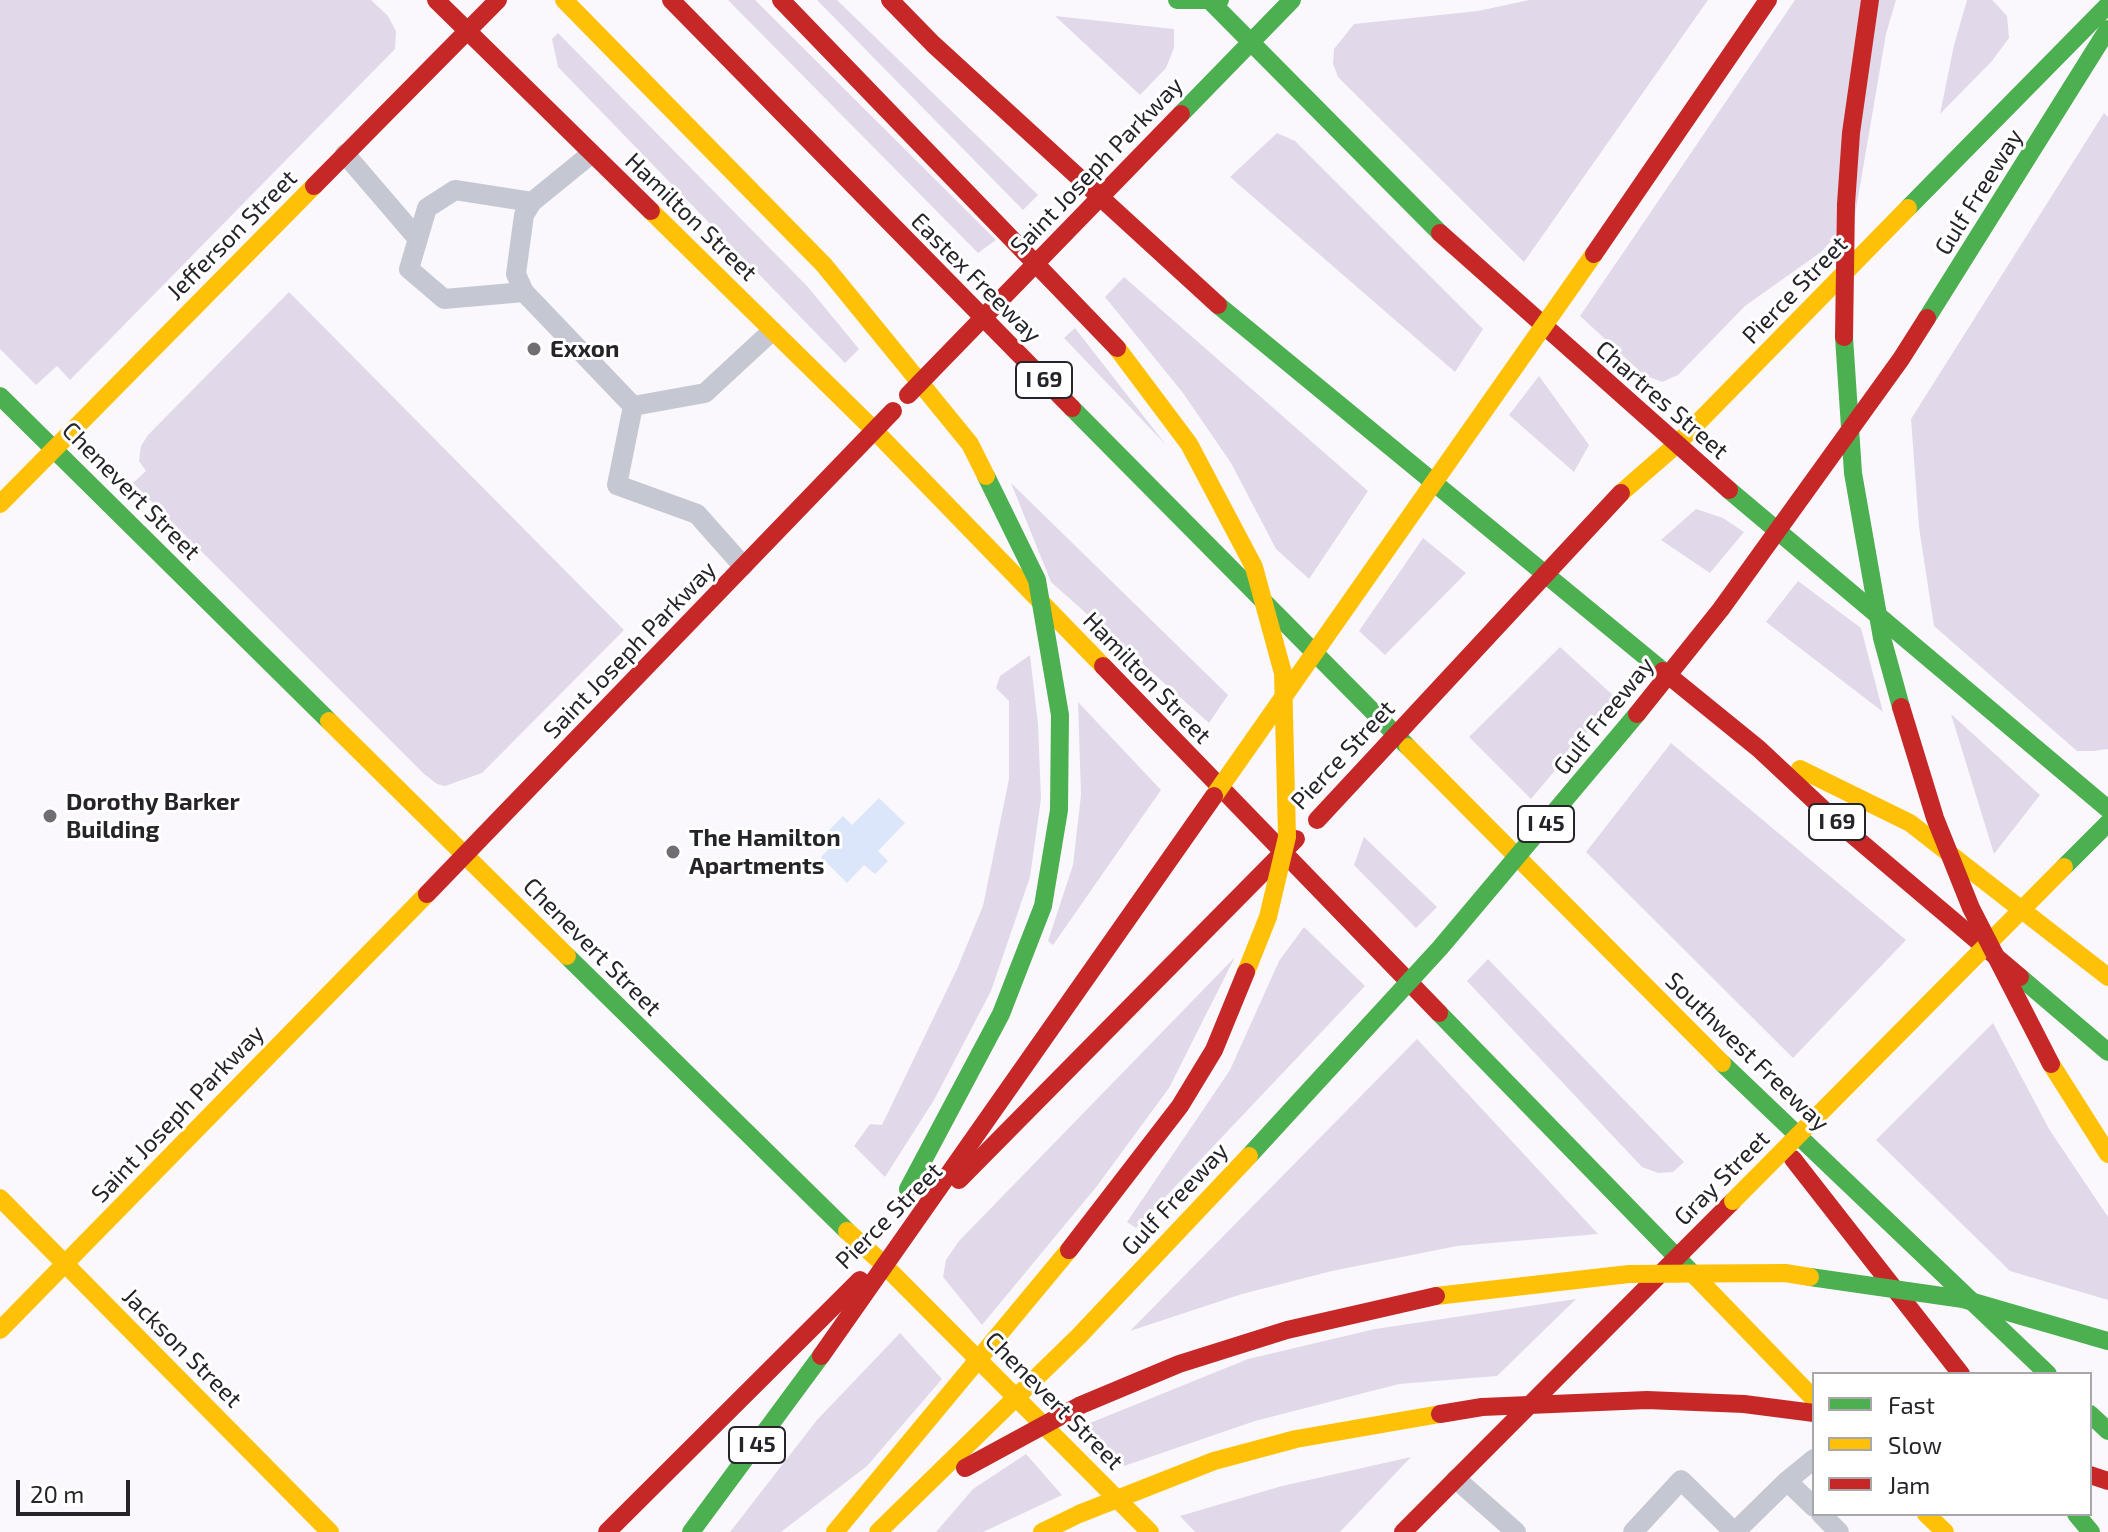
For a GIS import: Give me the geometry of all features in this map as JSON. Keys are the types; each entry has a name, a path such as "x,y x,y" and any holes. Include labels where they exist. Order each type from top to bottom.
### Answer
{"main road":[{"name":"Hamilton Street","path":"436,0 874,430 1812,1397"},
{"name":"Jefferson Street","path":"0,504 498,0"},
{"path":"564,0 824,265 970,444 1037,580 1060,715 1059,810 1043,906 1001,1014 900,1205"},
{"name":"Eastex Freeway","path":"671,0 876,211 1419,757"},
{"path":"781,0 1112,342 1189,444 1254,567 1283,673 1287,837 1268,917 1214,1050 1180,1106 1039,1289 835,1532"},
{"name":"I 69","path":"890,0 933,44 1236,321 1759,749 1837,822 2108,1052"},
{"path":"1177,0 1220,0"},
{"name":"Chartres Street","path":"1209,0 1454,247 1676,445 2108,809"},
{"name":"Saint Joseph Parkway","path":"0,1330 465,855 1292,0"},
{"name":"I 45","path":"691,1532 821,1356 1689,118 1768,0"},
{"path":"1870,0 1851,133 1843,302 1853,473 1882,638 1935,818 1971,908 2051,1064 2108,1154"},
{"name":"Pierce Street","path":"607,1532 1317,820 1621,493 1676,445 2108,5"},
{"name":"Gulf Freeway","path":"878,1532 1079,1336 1259,1146 1440,948 1598,762 1721,609 1901,359 2108,29"},
{"name":"Chenevert Street","path":"0,396 828,1214 880,1261 1150,1532"},
{"path":"1759,749 1910,823 2108,977"},
{"name":"Southwest Freeway","path":"1419,757 1717,1058 2046,1372"},
{"name":"Gray Street","path":"1403,1532 2108,823"},
{"path":"1717,1058 1959,1372"},
{"name":"Jackson Street","path":"0,1198 330,1532"},
{"path":"821,1356 886,1233"},
{"path":"863,1532 912,1496 1068,1412 1179,1364 1287,1330 1441,1295 1629,1274 1785,1273 1963,1299 2108,1341"},
{"path":"1042,1532 1079,1514 1214,1461 1296,1439 1482,1407 1647,1400 1744,1404 1812,1413"},
{"path":"2092,1416 2108,1431"},
{"path":"1928,1516 1945,1532"},
{"path":"2078,1516 2091,1532"}],"lane":[{"path":"345,154 418,239"},
{"path":"591,154 532,202 524,215 516,274 524,292 633,406"},
{"path":"524,292 444,299 409,269 427,208 455,190 532,202"},
{"path":"633,406 705,393 772,331"},
{"path":"633,406 617,485 697,514 743,566"},
{"path":"1633,1532 1681,1480 1734,1532 1812,1461"},
{"path":"1456,1479 1515,1532"},
{"path":"1787,1481 1812,1508"}],"shaded area":[{"path":"0,0 371,0 388,16 396,31 395,49 70,380 57,366 36,385 0,349"},
{"path":"728,0 755,0 996,240 978,253"},
{"path":"817,0 837,0 1038,195 1023,210"},
{"path":"1529,0 1708,0 1524,262 1338,77 1333,64 1334,49 1354,24 1478,11"},
{"path":"1795,0 1896,0 1886,34 1855,215 1821,252 1745,306 1678,375 1662,382 1644,375 1580,316"},
{"path":"1967,0 1992,0 2007,16 2009,38 1992,61 1940,114 1954,45"},
{"path":"1055,16 1174,29 1174,48 1166,68 1140,95"},
{"path":"558,33 808,287 859,349 845,363 558,67 552,39"},
{"path":"2104,113 2108,117 2108,749 2077,751 1934,626 1919,527 1911,419"},
{"path":"1277,133 1295,141 1483,329 1455,372 1230,177"},
{"path":"1124,277 1368,491 1309,579 1276,549 1231,463 1183,393 1105,297"},
{"path":"289,292 624,630 482,773 445,786 424,774 133,483 146,471 139,461 141,446 148,435"},
{"path":"1075,328 1166,445 1064,338"},
{"path":"1539,376 1589,445 1574,472 1509,415"},
{"path":"1011,483 1228,695 1209,723 1051,582"},
{"path":"1696,509 1723,518 1744,532 1710,573 1661,540"},
{"path":"1423,538 1466,573 1385,655 1359,631"},
{"path":"1798,581 1861,628 1883,712 1766,622"},
{"path":"1560,647 1616,698 1531,799 1469,737"},
{"path":"1030,655 1038,724 1041,799 1030,877 991,991 934,1100 885,1177 854,1146 870,1124 882,1125 957,969 983,906 1009,779 1009,701 996,688 1000,676"},
{"path":"1078,702 1161,790 1053,945 1048,941 1073,865 1081,795"},
{"path":"1951,714 2040,795 1994,854"},
{"path":"1671,743 1906,940 1793,1058 1586,852"},
{"path":"1364,837 1437,907 1416,928 1354,865"},
{"path":"1304,927 1365,986 1136,1228 1127,1222 1230,1070 1279,961"},
{"path":"1235,957 1169,1088 1097,1186 982,1325 943,1277 946,1260 959,1241"},
{"path":"1488,959 1684,1162 1673,1172 1658,1173 1642,1167 1467,981"},
{"path":"1993,1023 2049,1129 2108,1217 2108,1300 2010,1271 1876,1140"},
{"path":"1417,1039 1598,1234 1457,1246 1332,1271 1242,1294 1130,1331"},
{"path":"1576,1299 1497,1376 1399,1384 1255,1421 1124,1466 1085,1425 1248,1359 1375,1329"},
{"path":"900,1333 942,1379 867,1466 781,1532 730,1532 817,1420"},
{"path":"1026,1454 1062,1495 983,1532 936,1532 973,1489"},
{"path":"1411,1457 1340,1532 1195,1532 1180,1516 1282,1486"}],"water":[{"path":"879,798 905,823 878,851 888,861 875,874 864,865 847,883 821,857 838,839 829,830 843,816 852,825"}],"traffic: fast":[{"path":"1177,0 1220,0"},
{"path":"1209,0 1440,233"},
{"path":"1181,114 1292,0"},
{"path":"1908,208 2108,5"},
{"path":"1927,318 2108,29"},
{"path":"1218,305 1663,671"},
{"path":"1844,337 1853,473 1882,638 1901,707"},
{"path":"0,396 329,721"},
{"path":"1072,408 1408,747"},
{"path":"908,1189 1001,1014 1043,906 1059,810 1060,715 1037,580 986,476"},
{"path":"1729,490 2108,809"},
{"path":"1249,1156 1440,948 1637,714"},
{"path":"2064,867 2108,823"},
{"path":"567,956 847,1231"},
{"path":"2020,977 2108,1052"},
{"path":"1439,1013 1697,1278"},
{"path":"1722,1063 2046,1372"},
{"path":"1810,1277 1963,1299 2108,1341"},
{"path":"691,1532 821,1356"},
{"path":"2092,1416 2108,1431"},
{"path":"2078,1516 2091,1532"}],"traffic: slow":[{"path":"564,0 824,265 970,444 986,476"},
{"path":"0,504 314,186"},
{"path":"1621,493 1676,445 1908,208"},
{"path":"651,211 874,430 1103,666"},
{"path":"1214,796 1594,254"},
{"path":"1117,348 1189,444 1254,567 1283,673 1287,837 1268,917 1246,972"},
{"path":"329,721 567,956"},
{"path":"1408,747 1722,1063"},
{"path":"1800,769 1910,823 2108,977"},
{"path":"1733,1201 2064,867"},
{"path":"0,1330 427,894"},
{"path":"2051,1064 2108,1154"},
{"path":"878,1532 1079,1336 1249,1156"},
{"path":"0,1198 330,1532"},
{"path":"847,1231 1150,1532"},
{"path":"835,1532 1069,1250"},
{"path":"1436,1296 1629,1274 1785,1273 1810,1277"},
{"path":"1697,1278 1812,1397"},
{"path":"1042,1532 1079,1514 1214,1461 1296,1439 1440,1414"},
{"path":"1928,1516 1945,1532"}],"traffic: jam":[{"path":"436,0 651,211"},
{"path":"314,186 498,0"},
{"path":"671,0 1072,408"},
{"path":"781,0 1117,348"},
{"path":"890,0 933,44 1218,305"},
{"path":"1594,254 1768,0"},
{"path":"1844,337 1846,204 1851,133 1870,0"},
{"path":"908,395 1181,114"},
{"path":"1440,233 1729,490"},
{"path":"1637,714 1721,609 1901,359 1927,318"},
{"path":"427,894 893,411"},
{"path":"1317,820 1621,493"},
{"path":"1103,666 1439,1013"},
{"path":"1663,671 1759,749 1837,822 2020,977"},
{"path":"1901,707 1935,818 1971,908 2051,1064"},
{"path":"821,1356 1214,796"},
{"path":"959,1180 1296,839"},
{"path":"1069,1250 1180,1106 1214,1050 1246,972"},
{"path":"1793,1159 1959,1372"},
{"path":"1403,1532 1733,1201"},
{"path":"607,1532 860,1280"},
{"path":"965,1468 1081,1405 1179,1364 1287,1330 1436,1296"},
{"path":"1440,1414 1482,1407 1647,1400 1744,1404 1812,1413"},
{"path":"2092,1476 2108,1481"}],"place":[{"name":"Exxon","path":"534,349"},
{"name":"Dorothy Barker Building","path":"50,816"},
{"name":"The Hamilton Apartments","path":"673,852"}]}
